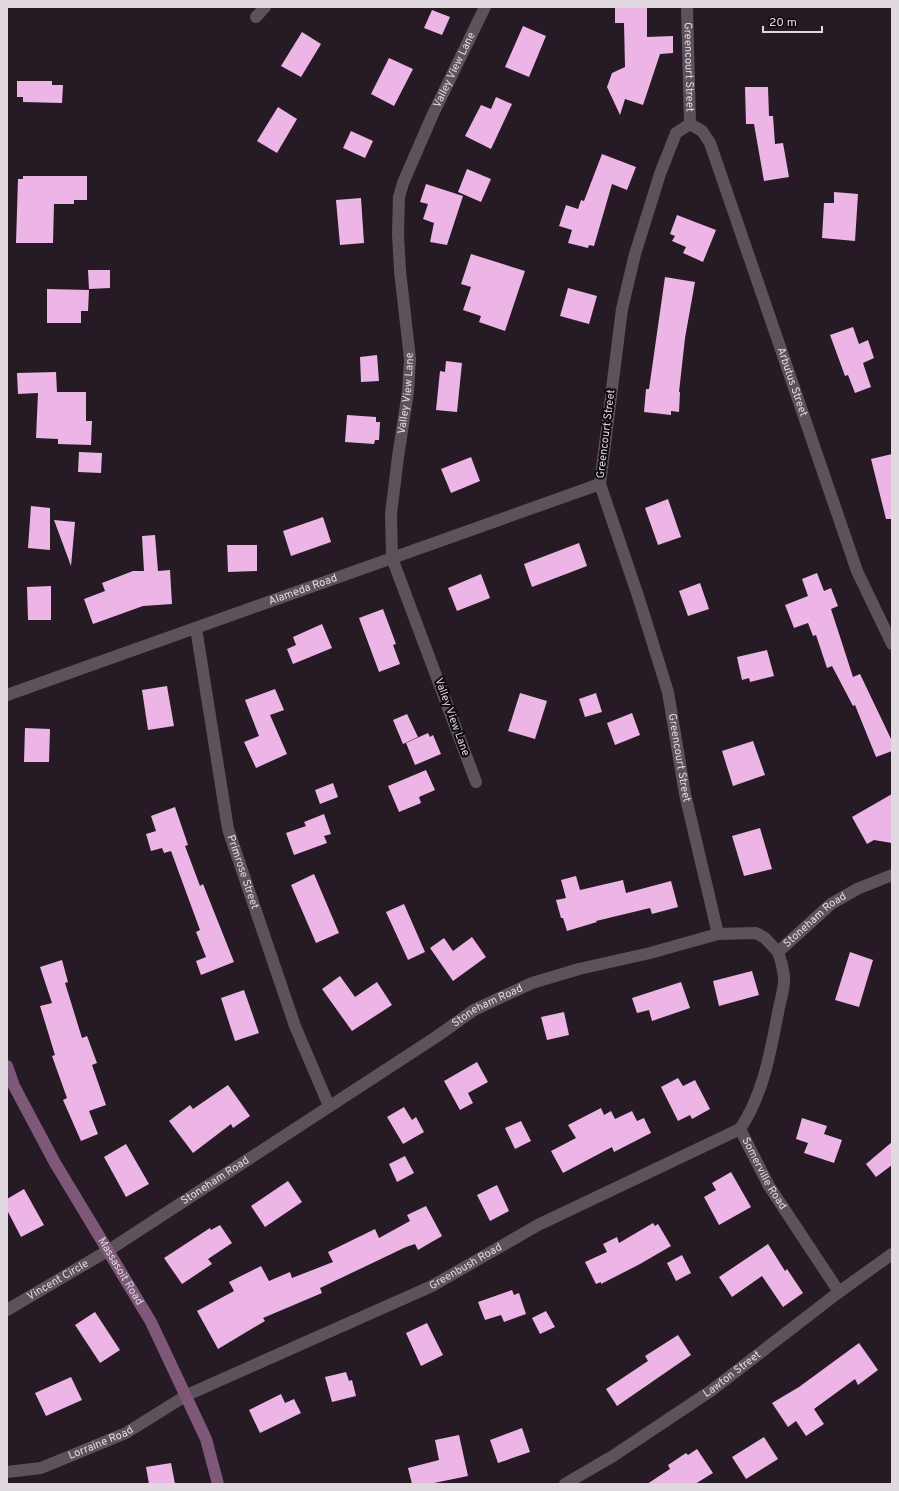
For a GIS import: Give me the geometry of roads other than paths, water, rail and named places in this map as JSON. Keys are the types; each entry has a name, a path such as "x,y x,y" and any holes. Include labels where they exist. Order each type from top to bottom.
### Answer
{"main road":[{"name":"Massasoit Road","path":"7,1066 14,1086 68,1186 109,1250 151,1322 187,1395 206,1439 218,1484"}],"street":[{"path":"256,17 266,7"},
{"name":"Valley View Lane","path":"476,782 392,558 392,514 398,456 408,392 410,359 400,271 398,228 399,197 403,183 430,121 485,7"},
{"name":"Greencourt Street","path":"687,7 690,124 676,133 660,174 635,254 622,309 600,484 639,599 668,692 686,794 718,934"},
{"name":"Arbutus Street","path":"690,124 702,131 710,143 857,571 892,644"},
{"name":"Alameda Road","path":"7,695 600,484"},
{"name":"Primrose Street","path":"196,628 228,829 295,1026 329,1106"},
{"name":"Stoneham Road","path":"109,1250 436,1037 474,1010 504,995 532,983 579,969 650,953 718,934 756,933 765,938 778,952 831,904 857,890 892,875"},
{"name":"Somerville Road","path":"778,952 782,963 784,978 773,1039 757,1098 750,1114 740,1130 769,1186 839,1292"},
{"name":"Greenbush Road","path":"187,1395 432,1286 538,1225 740,1130"},
{"name":"Vincent Circle","path":"7,1310 109,1250"},
{"name":"Lawton Street","path":"565,1484 613,1456 712,1390 839,1292 892,1254"},
{"name":"Lorraine Road","path":"7,1472 41,1468 81,1453 126,1433 187,1395"}]}
